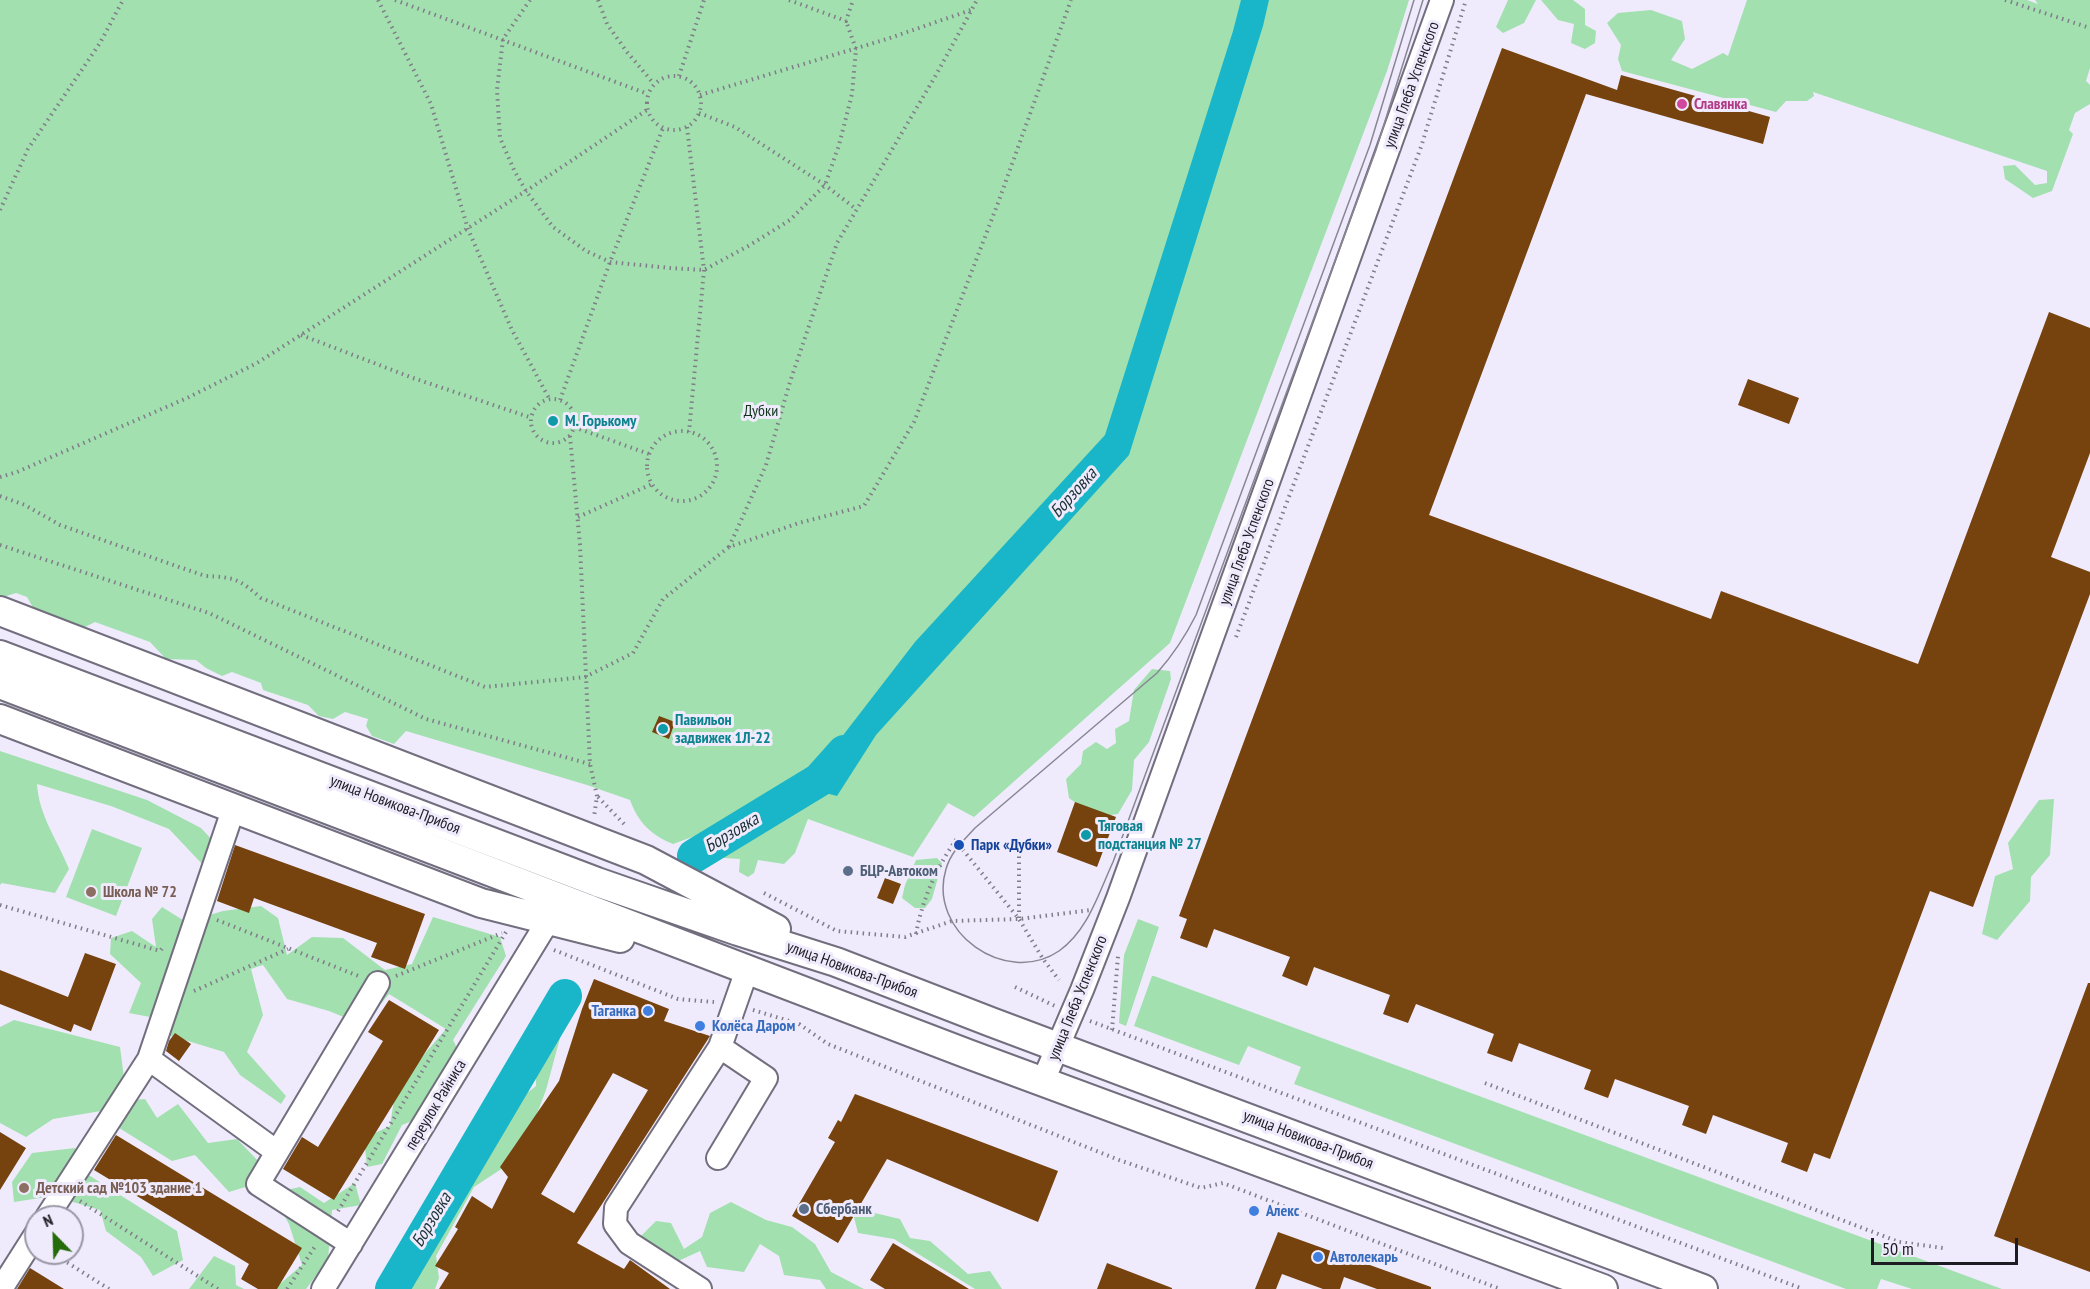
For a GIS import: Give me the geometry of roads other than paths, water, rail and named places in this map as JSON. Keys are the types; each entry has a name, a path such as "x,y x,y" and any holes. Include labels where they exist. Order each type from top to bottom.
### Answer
{"main road":[{"path":"0,611 646,860 836,962"},
{"name":"улица Новикова-Прибоя","path":"0,655 597,882 836,962 1703,1289"},
{"name":"улица Новикова-Прибоя","path":"0,684 734,966 1603,1289"},
{"path":"0,719 481,903 734,966"}],"street":[{"name":"улица Глеба Успенского","path":"1043,1081 1118,898 1442,0"},
{"path":"55,1205 149,1059 233,810"},
{"name":"переулок Райниса","path":"323,1289 548,921"},
{"path":"700,1289 676,1283 629,1243 615,1224 616,1208 720,1047 734,966"},
{"path":"351,1244 258,1184 378,983"},
{"path":"718,1158 766,1078 720,1047"},
{"path":"149,1059 277,1152"},
{"path":"1,1289 24,1253"}],"water":[{"path":"1241,0 1269,0 1263,26 1129,455 876,735 837,796 814,790 807,782 915,642 1105,435"}],"waterway":[{"name":"Борзовка","path":"694,856 819,780 844,752"},
{"name":"Борзовка","path":"392,1289 565,996"}],"tram line":[{"path":"1414,0 1370,145 1192,623 1157,673 975,828 958,847 948,863 943,892 948,913 959,932 975,947 995,957 1016,962 1038,960 1059,951 1078,933 1097,898 1113,862 1376,150 1423,0"}],"place":[{"name":"Славянка","path":"1682,104"},
{"name":"М. Горькому","path":"553,421"},
{"name":"Павильон задвижек 1Л-22","path":"663,729"},
{"name":"Тяговая подстанция № 27","path":"1086,835"},
{"name":"Парк «Дубки»","path":"959,845"},
{"name":"БЦР-Автоком","path":"848,871"},
{"name":"Школа № 72","path":"91,892"},
{"name":"Таганка","path":"648,1011"},
{"name":"Колёса Даром","path":"700,1026"},
{"name":"Детский сад №103 здание 1","path":"24,1188"},
{"name":"Сбербанк","path":"804,1209"},
{"name":"Алекс","path":"1254,1211"},
{"name":"Автолекарь","path":"1318,1257"}],"park label":[{"name":"Дубки","path":"761,411"}]}
